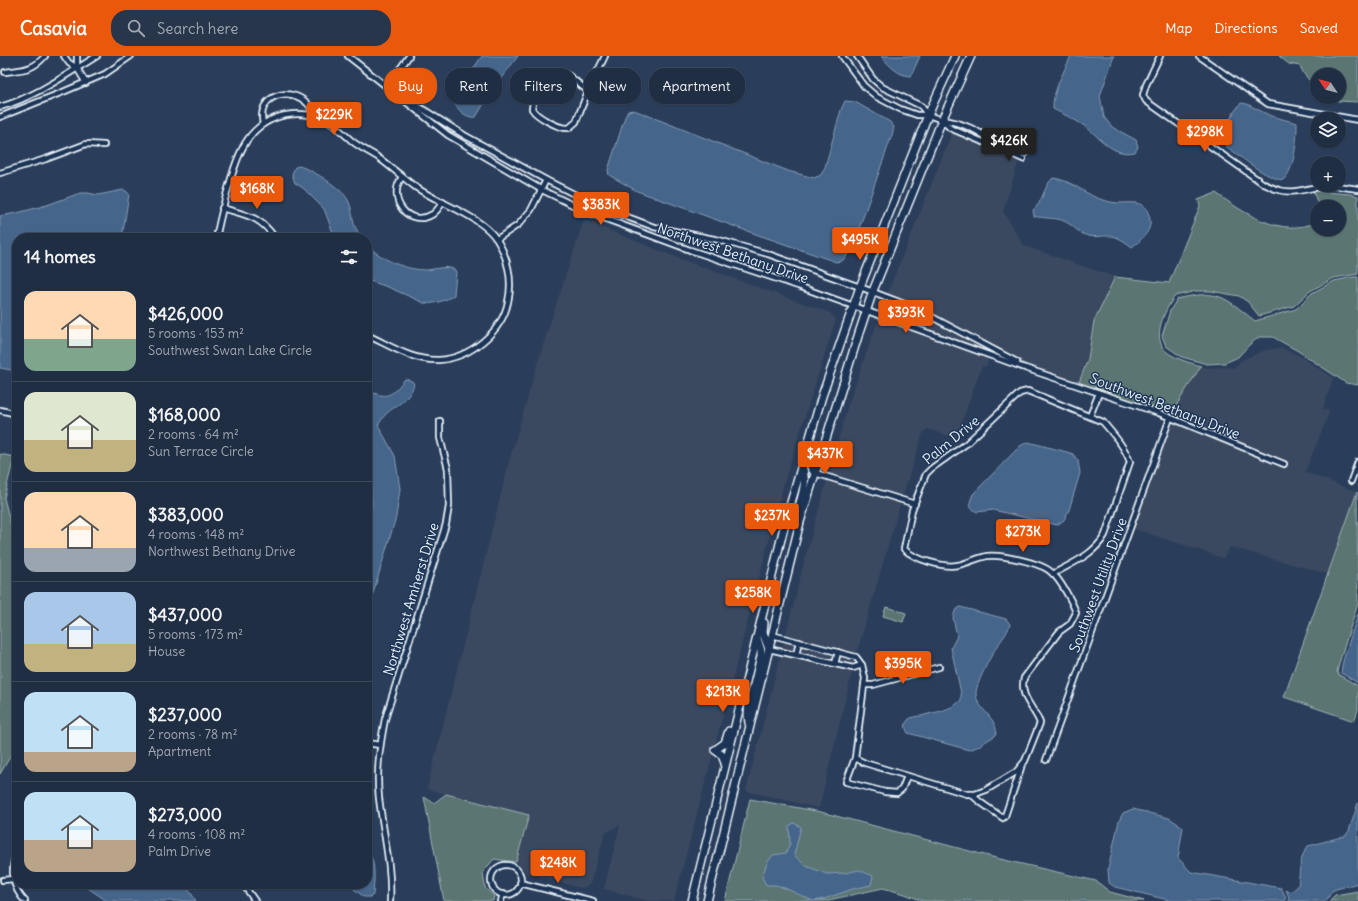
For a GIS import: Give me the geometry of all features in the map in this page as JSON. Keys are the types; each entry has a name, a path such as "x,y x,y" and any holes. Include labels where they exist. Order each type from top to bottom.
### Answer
{"main road":[{"path":"692,901 785,523 822,396 860,287 928,114 955,56"},
{"path":"707,901 800,522 815,473 873,292 942,120 971,56"},
{"path":"814,424 809,463 815,473"},
{"path":"793,550 793,531 805,480 802,464"},
{"path":"767,595 763,634 769,649"},
{"path":"750,727 748,710 761,656 761,651 756,637"},
{"path":"725,763 722,755 714,750 725,743 737,699 744,688"}],"street":[{"path":"5,72 34,67 45,56"},
{"path":"64,56 69,63 77,68 86,82"},
{"path":"77,56 77,68"},
{"path":"0,107 32,95 97,56"},
{"path":"0,116 105,74 131,56"},
{"name":"Northwest Bethany Drive","path":"348,56 448,135 542,190 587,212 648,235 798,286 853,307"},
{"path":"400,68 409,56"},
{"path":"599,68 604,56"},
{"path":"842,56 864,86 877,97 905,111 917,115 928,114"},
{"path":"857,56 873,79 882,87 921,106 928,114 942,120 954,121 986,136 995,144"},
{"path":"1160,56 1146,85 1143,95 1146,101 1264,184 1280,191 1292,192 1310,188"},
{"path":"1200,56 1268,104 1358,120"},
{"path":"558,72 563,72 588,91 576,122 569,128 562,128 546,120 532,109 533,102 538,94 551,76 558,72"},
{"name":"Northwest Bethany Drive","path":"381,82 464,135 546,180 598,206 654,227 719,240 768,254 860,287"},
{"path":"263,124 261,116 264,106 270,99 279,94 287,93 297,96 310,106 314,116"},
{"path":"217,233 222,208 235,166 244,145 253,133 263,124 276,117 296,114 314,116 337,127 353,142 377,157 419,190 482,225 497,239 507,263 510,286 509,297 502,317 493,331 482,342 469,352 456,357 439,360 413,357 372,338"},
{"path":"942,120 950,128 982,142 995,144 1006,149 1010,153 1024,156"},
{"path":"0,173 46,159 86,144 104,145"},
{"path":"402,177 397,185 396,195 398,204 408,214 416,217 426,217 435,213 443,202"},
{"path":"497,239 518,225 531,210 546,180"},
{"path":"1346,187 1358,189"},
{"path":"222,208 246,214 258,220 272,233"},
{"name":"Southwest Bethany Drive","path":"860,287 915,308 995,352 1037,372"},
{"name":"Southwest Bethany Drive","path":"853,307 1170,418 1284,464"},
{"name":"Palm Drive","path":"971,794 1003,818 1005,816 1022,764 1040,723 1037,714 1027,700 1022,686 1024,678 1059,632 1070,624 1076,613 1073,604 1053,574 1044,567 1000,556 986,556 957,565 946,566 912,555 904,549 915,504 926,474 966,444 1020,393 1028,391 1103,422 1127,455 1130,462 1105,536 1100,545 1091,552 1053,574"},
{"path":"1090,416 1099,393"},
{"path":"0,410 12,413"},
{"name":"Southwest Utility Drive","path":"1046,760 1170,418"},
{"name":"Northwest Amherst Drive","path":"390,901 391,883 389,862 377,776 380,745 385,719 446,524 449,506 448,469 440,438 440,421"},
{"path":"1351,481 1358,462"},
{"path":"815,473 915,504"},
{"path":"772,635 856,657 862,665 865,678 855,758 846,782 885,792 897,793 902,789 906,782 907,776"},
{"path":"796,655 799,642"},
{"path":"769,649 853,668 862,665"},
{"path":"835,664 838,652"},
{"path":"864,686 939,668"},
{"path":"372,744 380,745"},
{"name":"Palm Drive","path":"855,758 865,763 971,794 986,790 1016,772 1022,764"},
{"path":"502,865 512,866 519,874 520,883 516,891 512,894 503,894 494,889 491,880 492,875 498,867 502,865"},
{"path":"3,880 12,878"},
{"path":"520,883 592,901"},
{"path":"17,889 25,901"},
{"path":"247,889 255,901"},
{"path":"501,901 503,894"}],"shaded area":[{"path":"482,56 518,56 502,77 502,68 474,68"},
{"path":"881,56 920,56 911,76 906,76 898,72"},
{"path":"1071,56 1114,56 1100,96 1104,117 1112,127 1136,140 1138,147 1135,152 1119,152 1113,149 1083,125 1053,109 1056,89"},
{"path":"845,101 855,102 890,122 894,127 854,243 842,261 836,262 637,191 609,175 608,170 625,117 628,111 634,110 788,171 814,178 821,175 825,167 841,110"},
{"path":"1241,103 1247,104 1271,116 1297,123 1296,145 1293,162 1283,180 1269,176 1262,172 1227,147 1223,142 1221,135"},
{"path":"455,104 484,104 476,117 465,115"},
{"path":"958,118 1024,144 1003,211 1024,246 1115,277 1094,321 1088,359 1078,385 991,351 986,367 983,366 981,368 956,438 927,429 923,433 905,488 857,652 819,808 746,791 805,559 848,405 887,295"},
{"path":"299,166 311,171 326,180 345,195 350,206 354,224 359,233 333,233 324,209 303,188 295,183 292,174 295,167"},
{"path":"1053,178 1065,181 1097,198 1116,203 1134,203 1143,205 1146,208 1150,220 1147,232 1142,239 1132,247 1116,237 1088,236 1064,221 1034,216 1033,210 1039,203 1047,186"},
{"path":"123,190 129,194 123,233 12,233 12,370 0,368 0,216 47,205 80,193 98,195"},
{"path":"584,220 683,260 830,313 836,319 785,479 674,901 649,901 604,889 620,825 605,833 590,884 583,888 577,887 527,873 516,862 528,815 427,789 510,458 544,342"},
{"path":"372,249 387,260 402,266 419,270 445,268 455,270 456,273 454,295 440,302 424,303 372,282"},
{"path":"1281,348 1298,355 1333,378 1323,409 1330,411 1305,472 1357,492 1328,574 1230,547 1223,558 1132,528 1165,423 1201,366 1207,368 1234,368 1242,360 1265,350"},
{"path":"405,379 412,381 414,384 406,398 386,414 378,425 395,456 400,489 396,517 372,596 372,392 380,395 389,395"},
{"path":"1028,442 1073,454 1078,461 1080,473 1069,510 1064,520 1057,525 993,510 977,512 971,508 970,502 973,494 1020,446"},
{"path":"960,607 1006,619 1010,624 987,664 976,690 977,700 994,724 996,735 977,747 969,750 908,733 906,729 906,723 910,718 947,709 957,704 961,700 961,693 951,648 957,636 953,618 955,611"},
{"path":"1358,614 1358,683 1341,673 1343,661"},
{"path":"1358,803 1358,883 1332,891 1326,901 1288,901 1289,897 1286,890 1291,892 1298,886 1301,860 1308,846 1345,836 1349,831"},
{"path":"1133,809 1169,818 1183,827 1178,858 1191,872 1281,888 1286,897 1284,901 1173,901 1115,887 1109,883 1108,869 1119,821 1123,813"},
{"path":"794,823 801,827 794,855 806,866 827,874 845,873 859,870 873,876 871,885 813,901 776,885 766,885 762,877 767,863 773,855 786,853 790,843 789,826"},
{"path":"372,859 374,874 373,895 370,897 364,897 354,889 372,889"},
{"path":"89,889 188,889 196,901 107,901"}],"green space":[{"path":"1279,56 1358,56 1358,102 1346,101 1346,68 1310,68 1310,81 1300,66 1289,64"},
{"path":"1313,192 1350,194 1358,196 1358,274 1334,278 1310,291 1294,306 1259,316 1248,302 1239,296 1211,291 1196,291 1175,296 1162,321 1159,335 1160,342 1163,348 1170,354 1201,366 1167,420 1078,385 1088,359 1094,321 1115,277 1169,283 1200,206 1198,200 1216,193 1251,216 1264,221 1290,227 1310,224 1310,236 1346,236 1346,200 1316,200"},
{"path":"1358,277 1358,385 1346,383 1298,351 1273,337 1259,337 1238,357 1225,363 1207,364 1182,357 1166,346 1162,336 1170,311 1177,299 1202,295 1220,297 1227,300 1255,321 1296,309 1312,293 1334,281"},
{"path":"0,454 12,457 12,465 4,498 12,529 12,754 0,774"},
{"path":"1357,492 1358,603 1337,672 1339,675 1358,686 1358,710 1354,721 1284,697"},
{"path":"886,607 906,613 903,622 883,616"},
{"path":"446,794 529,815 516,862 494,859 483,872 485,888 494,896 493,901 444,901 424,797 434,803"},
{"path":"750,799 821,812 1000,859 1096,881 1110,892 1144,901 923,901 883,888 833,899 830,901 725,901"},
{"path":"1358,891 1358,901 1329,901 1335,895"}]}
